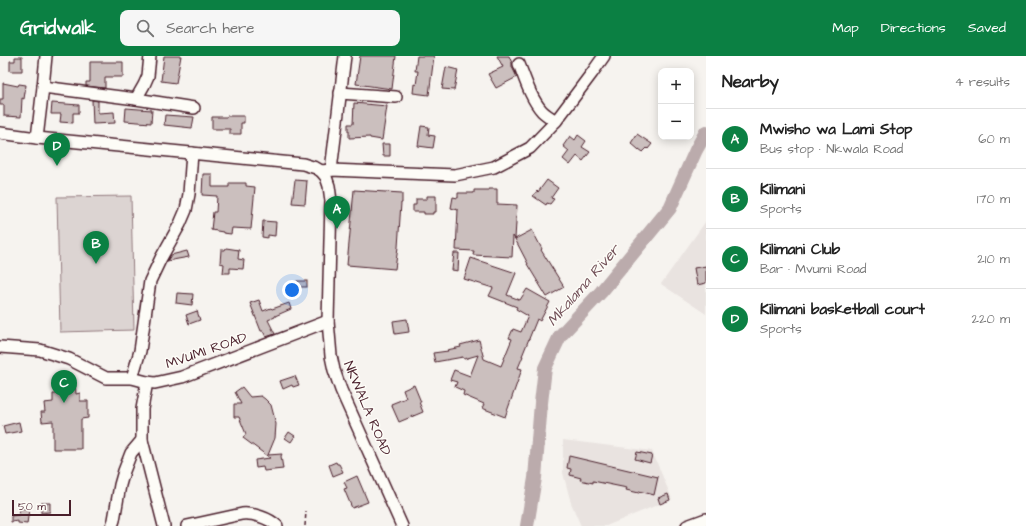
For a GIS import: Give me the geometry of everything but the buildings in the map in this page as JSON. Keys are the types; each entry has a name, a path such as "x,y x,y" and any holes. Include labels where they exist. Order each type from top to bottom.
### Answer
{"street":[{"path":"36,138 46,56"},
{"path":"150,56 148,76 150,90 158,102"},
{"name":"NKWALA ROAD","path":"345,56 326,173 331,201 328,321 331,356 341,390 402,526"},
{"path":"0,133 36,138 303,164 326,173 455,175 494,167 530,148 556,121 604,56"},
{"path":"520,64 528,89 542,111 556,121"},
{"path":"136,99 148,76"},
{"path":"43,86 194,108"},
{"path":"340,93 396,96"},
{"path":"132,378 140,351 150,281 186,210 189,194 192,153"},
{"name":"MVUMI ROAD","path":"0,347 40,350 68,359 106,378 132,378 155,383 182,377 328,321"},
{"path":"147,382 142,409 142,440 164,526"},
{"path":"112,526 120,485 127,463 131,453 142,440"},
{"path":"187,526 248,513 271,521 277,526"},
{"path":"686,526 706,519"}],"path":[{"path":"305,526 306,511"}],"shaded area":[{"path":"131,196 134,330 60,332 57,197"},
{"path":"706,221 706,314 661,284"},
{"path":"563,440 652,451 672,499 606,526 581,526 571,503 563,473"}],"waterway":[{"name":"Mkalama River","path":"527,526 535,478 545,368 560,336 601,292 670,208 696,150 706,132"}],"place":[{"name":"Kilimani basketball court","path":"57,166"},
{"name":"Mwisho wa Lami Stop","path":"337,229"},
{"name":"Kilimani","path":"96,264"},
{"name":"Kilimani Club","path":"64,403"}]}
